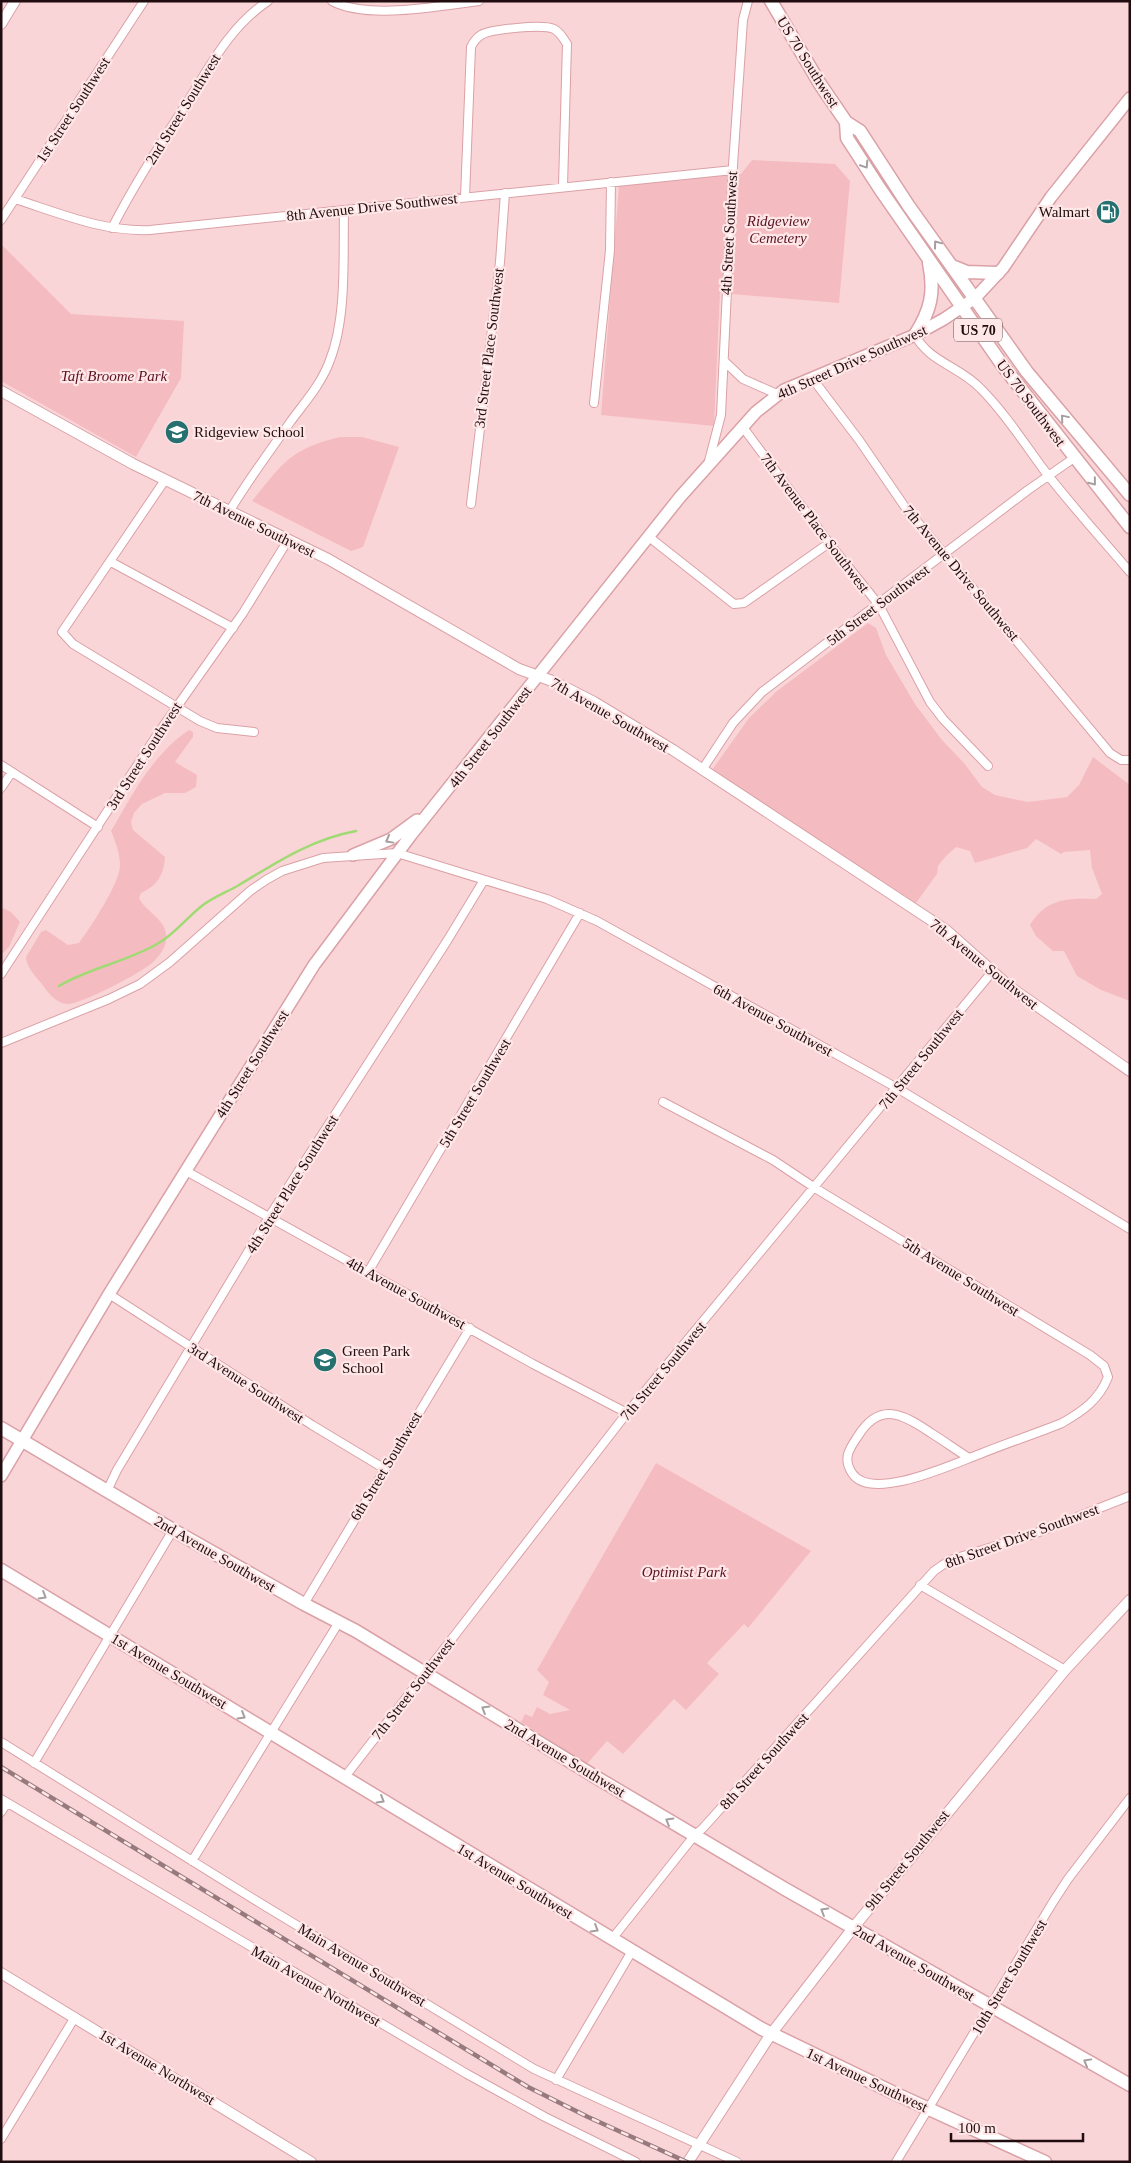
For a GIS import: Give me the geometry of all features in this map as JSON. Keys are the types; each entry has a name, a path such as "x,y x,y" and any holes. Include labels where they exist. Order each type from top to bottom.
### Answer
{"main road":[{"name":"US 70 Southwest","path":"771,1 820,84 846,122 860,131 908,205 1027,372 1130,495"},
{"name":"4th Street Drive Southwest","path":"538,676 709,463 742,426 778,394 915,335 944,320 975,298 998,273 1051,197 1130,98"},
{"name":"US 70 Southwest","path":"846,122 847,138 1003,366 1130,527"},
{"path":"915,335 925,318 932,294 933,281 928,258"},
{"path":"952,266 969,272 998,273"},
{"name":"4th Street Southwest","path":"1,1476 109,1294 314,965 397,853 538,676"},
{"path":"354,855 400,834 441,799"},
{"name":"2nd Avenue Southwest","path":"1,1428 173,1530 339,1622 694,1836 990,2007 1130,2085"},
{"name":"1st Avenue Southwest","path":"1,1570 771,2034 929,2109 1024,2158 1045,2162"}],"street":[{"path":"1,24 15,1"},
{"name":"1st Street Southwest","path":"1,220 144,1"},
{"name":"2nd Street Southwest","path":"112,228 216,55 244,21 268,1"},
{"path":"332,1 351,9 392,10 412,10 479,1"},
{"path":"392,10 394,1"},
{"name":"4th Street Southwest","path":"709,463 720,424 733,170 743,20 748,1"},
{"path":"465,197 471,47 480,35 511,30 548,27 561,34 567,44 563,186"},
{"name":"8th Avenue Drive Southwest","path":"15,199 112,228 129,231 733,170"},
{"path":"594,403 610,250 611,182"},
{"name":"3rd Street Place Southwest","path":"471,504 500,262 505,193"},
{"path":"229,512 317,386 330,360 336,344 341,305 344,210"},
{"path":"915,335 921,346 928,353 962,372 983,390 1048,475 1130,572"},
{"path":"724,362 743,379 778,394"},
{"name":"7th Avenue Drive Southwest","path":"812,378 859,440 905,507 1104,745 1121,760 1130,760"},
{"name":"7th Avenue Southwest","path":"1,391 165,480 328,559 519,669 574,691 702,770 946,930 992,972 1046,1014 1130,1071"},
{"name":"7th Avenue Place Southwest","path":"742,426 829,543 878,605 930,702 943,719 988,766"},
{"name":"5th Street Southwest","path":"702,770 733,723 762,692 1048,475 1074,458"},
{"path":"165,480 62,632 73,644 176,707 217,728 254,732"},
{"path":"649,537 734,604 744,604 829,543"},
{"name":"3rd Street Southwest","path":"1,974 176,707 233,628 288,540"},
{"path":"111,562 233,628"},
{"path":"1,766 98,827"},
{"path":"1,788 12,772"},
{"name":"6th Avenue Southwest","path":"1,1043 108,1000 140,984 170,962 250,891 282,871 302,863 323,858 397,853 538,896 580,913 897,1088 1129,1229"},
{"name":"4th Street Place Southwest","path":"107,1492 117,1470 270,1217 484,880"},
{"name":"5th Street Southwest","path":"368,1272 580,913"},
{"name":"7th Street Southwest","path":"344,1778 627,1414 992,972"},
{"name":"5th Avenue Southwest","path":"663,1102 773,1160 815,1188 1090,1355 1104,1366 1108,1377 1104,1388 1081,1413 1048,1428 940,1470 914,1478 875,1484 865,1483 854,1476 847,1464 846,1457 866,1423 875,1416 885,1413 904,1416 969,1458"},
{"name":"4th Avenue Southwest","path":"186,1171 627,1414"},
{"name":"3rd Avenue Southwest","path":"109,1294 334,1439 385,1469"},
{"name":"6th Street Southwest","path":"304,1604 470,1328"},
{"name":"8th Street Drive Southwest","path":"920,1585 934,1570 950,1560 1031,1535 1130,1496"},
{"path":"34,1762 173,1530"},
{"path":"920,1585 1065,1670"},
{"name":"8th Street Southwest","path":"612,1939 694,1836 710,1821 920,1585"},
{"name":"9th Street Southwest","path":"688,2162 771,2034 853,1928 1065,1670 1130,1600"},
{"path":"192,1861 339,1622"},
{"name":"Main Avenue Southwest","path":"1,1742 336,1950 556,2080 737,2162"},
{"name":"10th Street Southwest","path":"896,2162 1068,1879 1130,1798"},
{"path":"1,1812 4,1801"},
{"name":"Main Avenue Northwest","path":"4,1801 467,2074 544,2117 636,2162"},
{"path":"556,2080 632,1951"},
{"name":"1st Avenue Northwest","path":"1,1973 312,2162"},
{"path":"1,2139 75,2017"}],"green space":[{"name":"Ridgeview Cemetery","path":"752,160 835,164 850,181 839,303 720,293 714,426 601,415 619,186 741,174"},
{"name":"Taft Broome Park","path":"1,244 71,314 184,321 181,378 136,457 1,381"},
{"path":"340,437 362,437 399,447 363,547 351,551 252,501 289,459 310,447"},
{"path":"868,623 876,628 886,655 915,704 942,740 964,763 982,787 995,795 1028,802 1067,797 1079,785 1093,757 1130,785 1130,1001 1101,990 1077,976 1064,951 1053,951 1036,936 1030,925 1043,909 1058,901 1096,899 1102,894 1092,868 1090,850 1064,852 1061,854 1036,839 1027,848 975,863 970,851 956,847 938,866 937,874 916,903 712,770 749,718 777,691"},
{"path":"189,730 193,732 193,737 175,762 197,775 196,787 185,793 165,793 142,804 134,813 131,822 133,830 165,857 159,879 141,893 139,898 165,928 166,942 163,950 146,968 110,988 74,1003 63,1003 49,993 34,974 26,957 41,932 46,930 68,945 79,943 104,905 119,873 119,856 111,831 144,776 154,763 164,751"},
{"path":"1,907 11,912 20,922 9,947 1,955"},
{"name":"Optimist Park","path":"656,1463 811,1551 748,1628 744,1624 707,1663 719,1674 686,1710 674,1699 623,1754 607,1741 587,1764 521,1722 525,1714 532,1717 537,1707 550,1714 570,1710 543,1695 549,1682 537,1670"}],"waterway":[{"path":"59,986 83,974 133,956 157,944 169,936 207,902 295,852 324,840 356,831"}],"railway":[{"path":"1,1767 528,2087 588,2117 687,2162"}],"place":[{"name":"Walmart","path":"1108,212"},
{"name":"Ridgeview School","path":"177,432"},
{"name":"Green Park School","path":"325,1360"}]}
